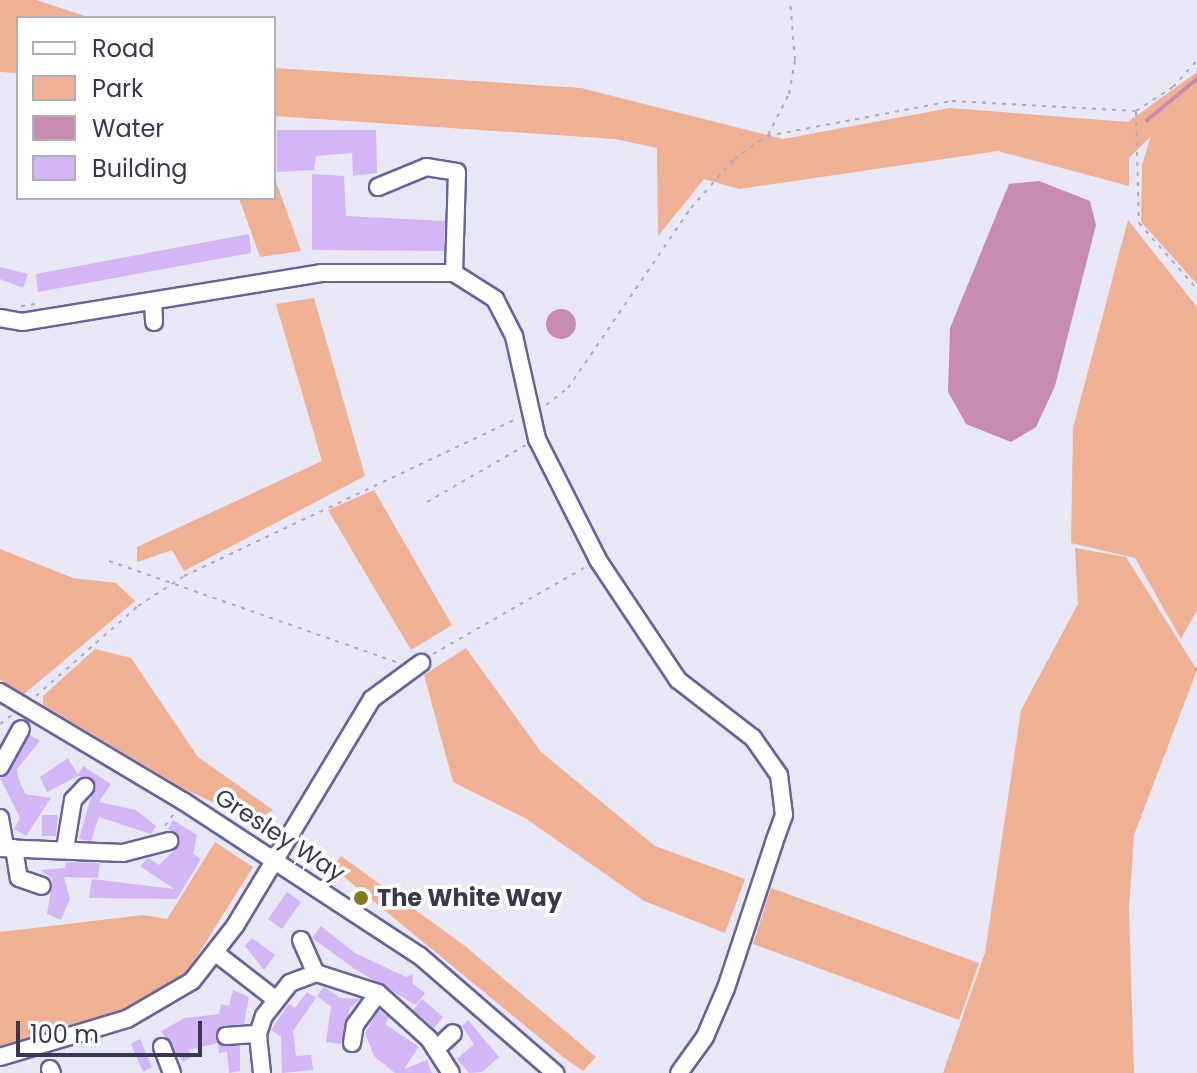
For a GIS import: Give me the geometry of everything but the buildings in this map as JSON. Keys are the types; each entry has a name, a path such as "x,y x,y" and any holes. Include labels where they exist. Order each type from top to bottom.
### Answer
{"street":[{"path":"378,187 426,167 457,172 454,273"},
{"path":"0,318 22,322 321,273 454,273 495,299 514,336 537,439 598,560 678,680 753,738 779,775 784,815 765,872 721,1000 679,1073"},
{"path":"153,301 154,322"},
{"path":"0,1057 144,1013 180,991 217,954 372,699 421,663"},
{"name":"Gresley Way","path":"0,692 275,860 420,956 555,1073"},
{"path":"0,767 21,729"},
{"path":"65,849 69,803 85,787"},
{"path":"0,818 6,847 19,878 42,886"},
{"path":"6,847 123,853 169,841"},
{"path":"301,940 316,973"},
{"path":"217,954 275,999"},
{"path":"262,1073 258,1034 275,999 290,983 316,973 378,993 436,1049 451,1073"},
{"path":"352,1043 355,1025 378,993"},
{"path":"436,1049 453,1033"},
{"path":"226,1036 258,1034"},
{"path":"162,1047 172,1073"}],"path":[{"path":"767,136 789,94 795,60 790,0"},
{"path":"24,706 173,583 530,413 568,388 691,208 734,159 767,136 952,101 1136,111 1173,87 1197,60"},
{"path":"1136,111 1139,223 1197,289"},
{"path":"427,502 537,439"},
{"path":"109,561 396,663 421,663 598,560"}],"green space":[{"path":"0,0 36,0 85,16 16,16 16,73 0,72"},
{"path":"276,68 581,88 783,139 950,108 1128,122 1197,72 1197,284 1141,222 1142,165 1151,136 1129,158 1129,186 998,151 739,189 704,179 658,236 657,148 615,139 276,116"},
{"path":"276,182 301,251 260,257 240,200 276,200"},
{"path":"1128,220 1197,307 1197,610 1181,639 1135,558 1071,543 1073,428"},
{"path":"314,298 365,476 184,571 172,550 137,562 137,547 322,461 276,304"},
{"path":"374,490 452,625 411,650 328,510"},
{"path":"1075,548 1126,557 1197,670 1134,835 1129,909 1134,1073 943,1073 985,953 1021,710 1078,604"},
{"path":"0,549 73,578 116,583 135,601 24,694 0,680"},
{"path":"466,648 541,752 655,846 745,879 725,933 644,901 525,818 453,782 424,675"},
{"path":"95,649 131,658 198,757 273,810 255,821 186,790 43,705 43,696"},
{"path":"215,842 253,867 184,977 104,1019 0,1046 0,932 143,915 167,919"},
{"path":"341,856 465,946 596,1057 583,1071 563,1057 332,867"},
{"path":"771,888 979,963 959,1020 753,944"}],"water":[{"path":"1039,181 1090,201 1096,225 1055,386 1036,427 1011,442 966,424 948,392 950,328 1009,184"},
{"path":"561,309 571,314 576,324 571,334 561,339 551,334 546,324 551,314"}],"waterway":[{"path":"1147,120 1197,79"}],"place":[{"name":"The White Way","path":"361,898"}]}
